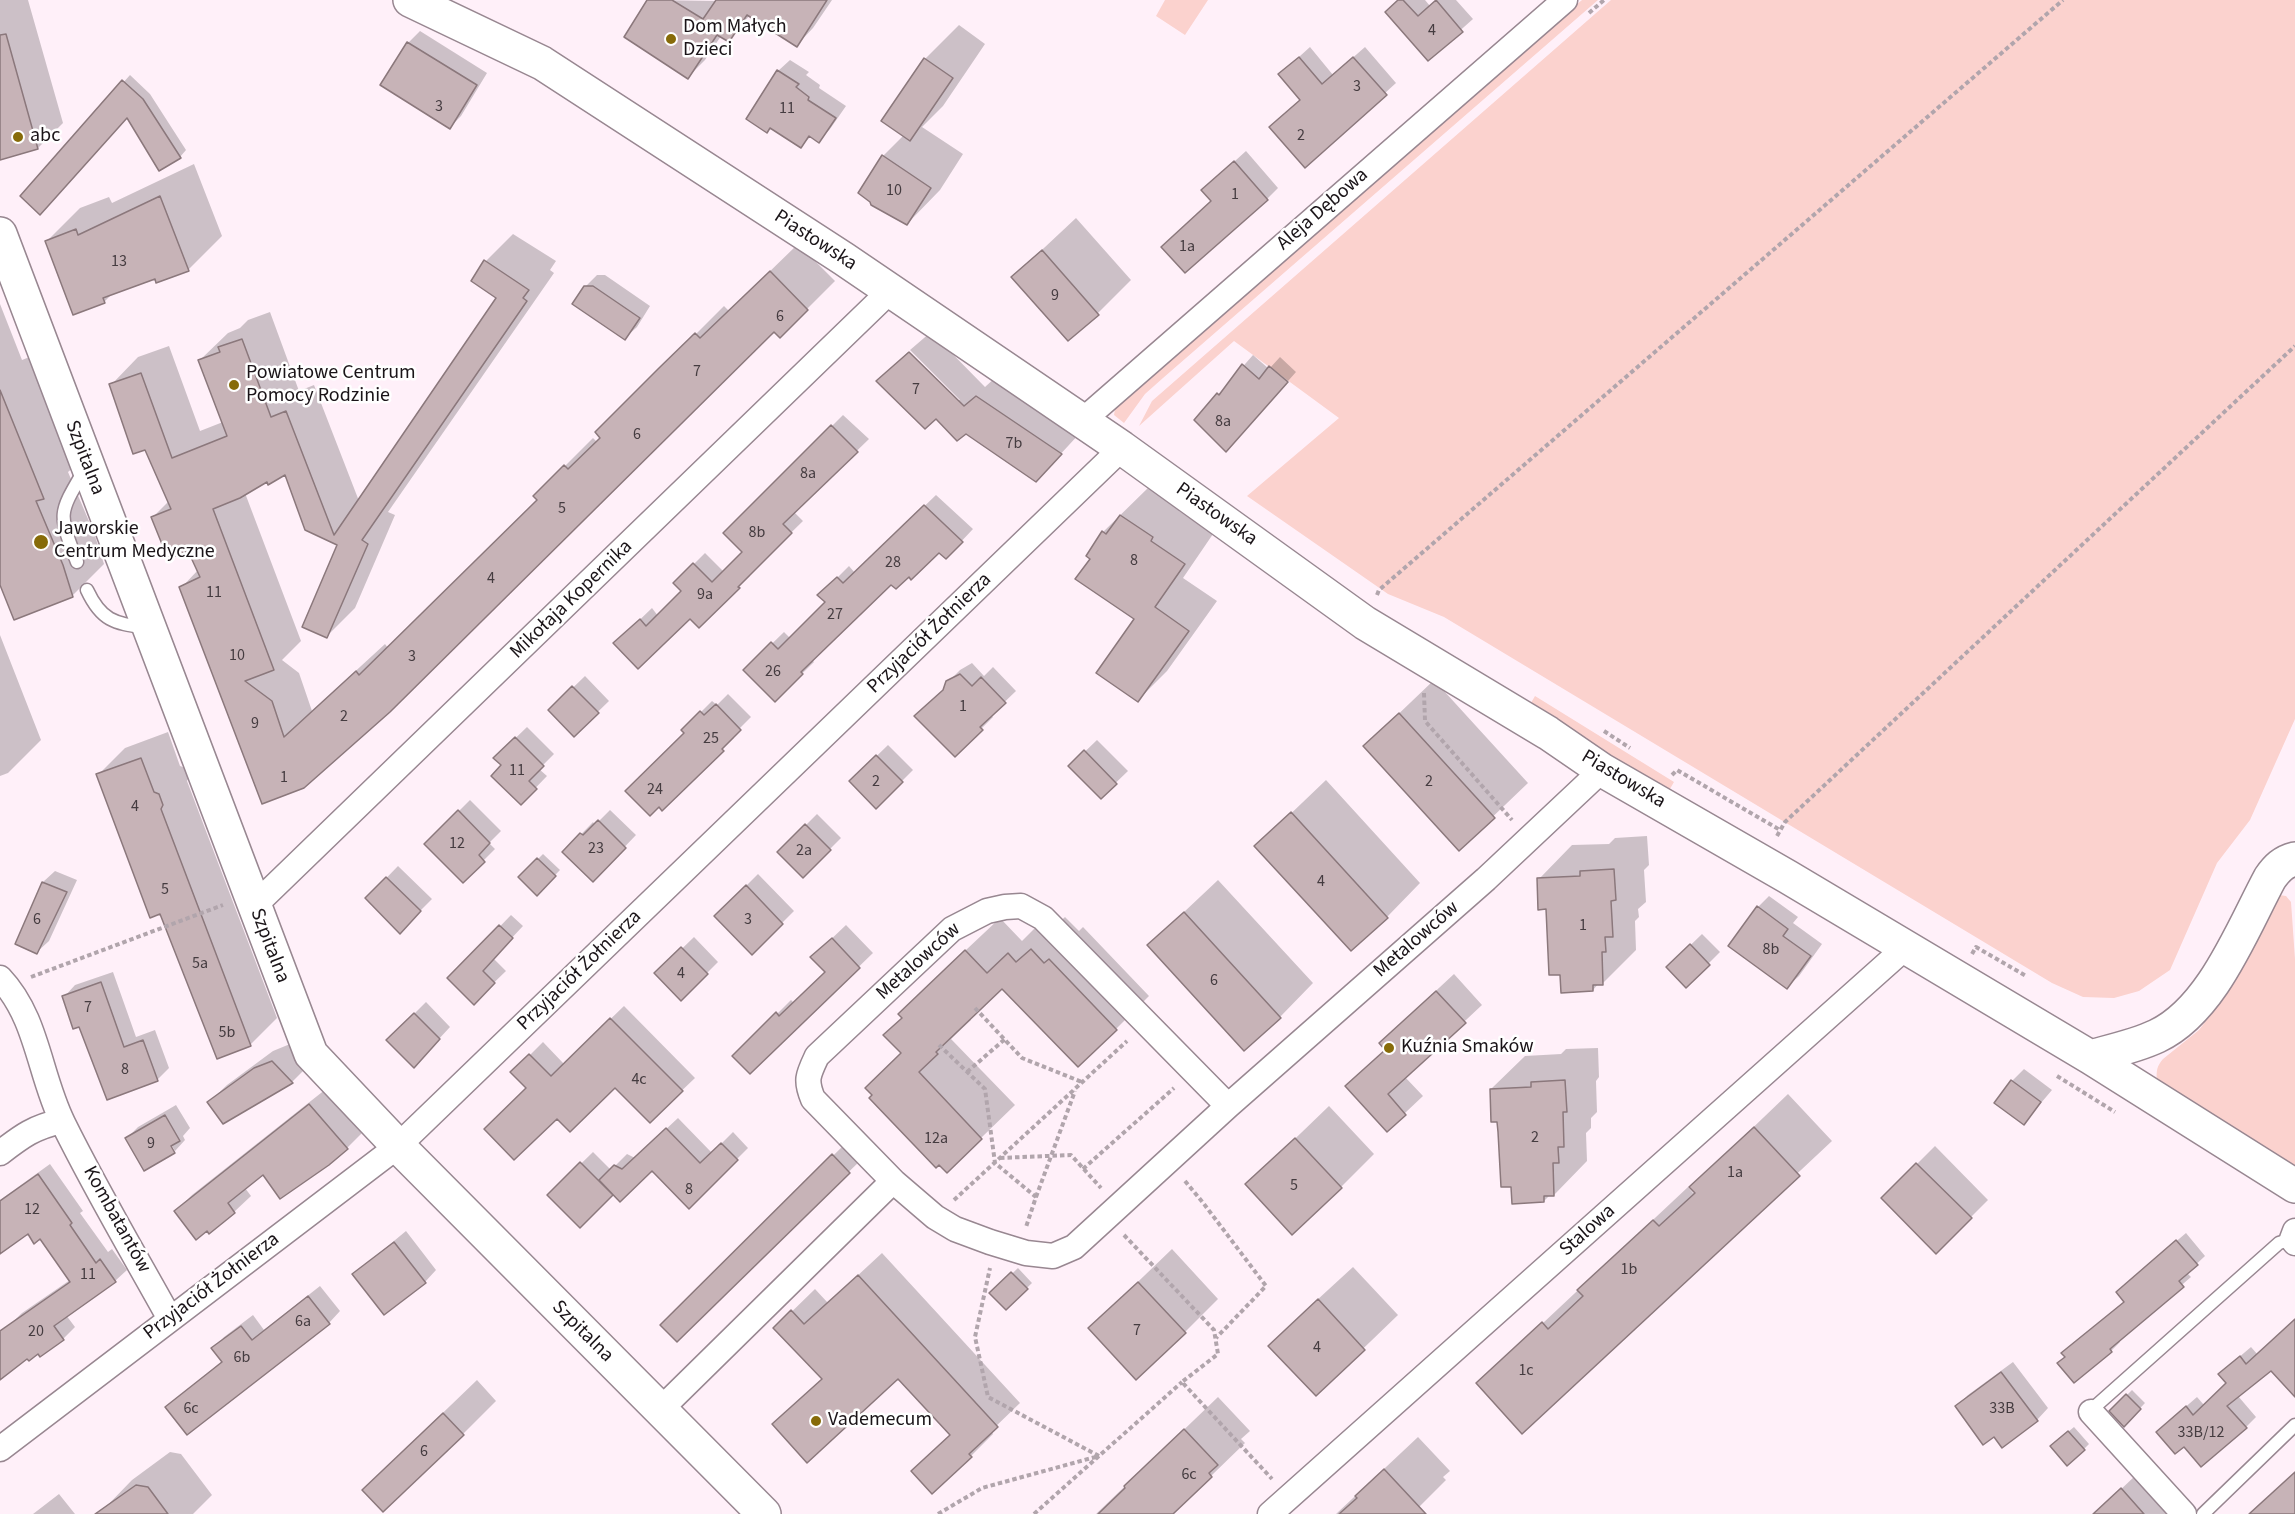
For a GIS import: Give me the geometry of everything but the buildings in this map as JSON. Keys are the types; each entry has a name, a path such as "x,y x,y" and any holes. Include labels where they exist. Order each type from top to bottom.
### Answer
{"street":[{"name":"Piastowska","path":"410,0 542,63 844,259 1122,448 1365,623 1548,733 1602,770 2090,1057 2295,1186"},
{"name":"Aleja Dębowa","path":"1082,421 1565,0"},
{"name":"Szpitalna","path":"0,234 311,1054 398,1146 764,1514"},
{"name":"Mikołaja Kopernika","path":"251,900 890,291"},
{"name":"Przyjaciół Żołnierza","path":"0,1449 398,1146 1122,448"},
{"name":"Metalowców","path":"1228,1106 1043,918 1021,906 987,911 952,929 817,1056 807,1083 813,1099 894,1182 935,1217 955,1229 995,1244 1019,1251 1053,1256 1074,1247 1228,1106 1486,879 1602,770"},
{"path":"2090,1057 2157,1036 2196,1007 2211,989 2277,868 2295,859"},
{"name":"Stalowa","path":"1270,1514 1906,947"},
{"name":"Kombatantów","path":"4,982 13,992 24,1012 62,1121 170,1319"},
{"path":"0,1153 25,1134 42,1125 62,1121"},
{"path":"660,1410 894,1182"},
{"path":"2091,1412 2184,1514"}],"lane":[{"path":"77,562 64,530 62,516 64,504 87,466"},
{"path":"87,590 100,613 111,621 148,628"},
{"path":"2091,1412 2106,1396 2279,1243 2294,1237"},
{"path":"2203,1514 2295,1425"}],"path":[{"path":"1365,623 1379,590 2063,0"},
{"path":"1663,769 1673,776 1677,770 1780,830 1794,814 2295,346"},
{"path":"1424,686 1425,721 1529,838"},
{"path":"1596,726 1635,751"},
{"path":"4,982 201,914 251,900"},
{"path":"975,1008 1022,1058 1082,1082"},
{"path":"935,1217 1147,1023"},
{"path":"967,1072 1005,1039"},
{"path":"939,1045 985,1089 995,1163 1036,1197"},
{"path":"1083,1169 1194,1071"},
{"path":"1019,1251 1076,1087"},
{"path":"999,1158 1071,1155 1112,1212 1214,1330 1218,1354 1182,1382 1034,1514"},
{"path":"1168,1161 1204,1204 1266,1286 1215,1338"},
{"path":"995,1244 975,1337 988,1397 1099,1456"},
{"path":"1182,1382 1289,1497"},
{"path":"938,1514 982,1488 1099,1456"}],"shaded area":[{"path":"1165,0 1208,0 1185,35 1156,16"},
{"path":"1582,0 1598,0 1145,394 1124,423 1114,415 1116,403"},
{"path":"1611,0 2295,0 2295,719 2250,820 2217,863 2170,970 2139,991 2114,998 2083,997 2052,983 1444,617 1388,594 1247,496 1339,418 1234,341 1139,426 1152,401"},
{"path":"1535,696 1674,782 1667,794 1528,708"},
{"path":"2279,895 2286,896 2291,902 2295,959 2295,1168 2157,1080 2158,1066 2163,1059 2199,1030 2220,1002"}],"place":[{"name":"Dom Małych Dzieci","path":"671,39"},
{"name":"abc","path":"18,137"},
{"name":"Powiatowe Centrum Pomocy Rodzinie","path":"234,385"},
{"name":"Jaworskie Centrum Medyczne","path":"41,542"},
{"name":"Kuźnia Smaków","path":"1389,1048"},
{"name":"Vademecum","path":"816,1421"}]}
